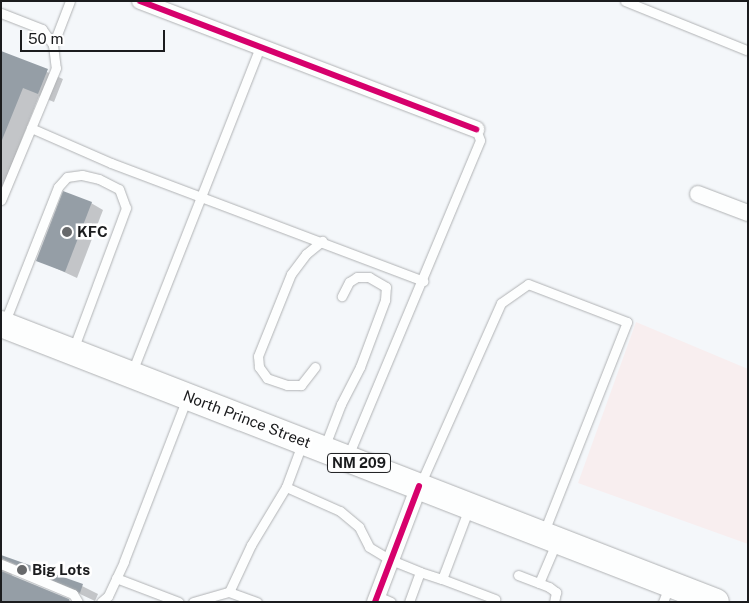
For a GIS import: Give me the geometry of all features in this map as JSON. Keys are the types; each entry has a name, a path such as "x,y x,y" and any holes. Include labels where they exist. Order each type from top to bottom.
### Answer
{"main road":[{"name":"North Prince Street","path":"2,327 130,374 550,537 666,593 711,601"}],"street":[{"path":"140,1 259,49 476,129"},
{"path":"698,194 748,213"},
{"path":"381,600 391,560 419,486"}],"lane":[{"path":"53,46 70,1"},
{"path":"625,1 747,49"},
{"path":"1,13 42,29 53,46 56,68 1,200"},
{"path":"130,374 259,49"},
{"path":"31,128 111,163 322,241 423,281"},
{"path":"229,592 251,545 286,487 325,449 423,281 480,140 476,129"},
{"path":"2,327 58,187 67,177 82,175 99,179 119,189 126,208 72,352"},
{"path":"315,367 301,384 287,385 267,378 259,367 258,356 291,274 306,254 322,241"},
{"path":"325,449 341,404 360,367 385,300 386,287 369,277 357,277 349,282 342,296"},
{"path":"419,486 501,303 528,284 627,322 550,537 539,583"},
{"path":"101,602 108,596 124,561 187,396"},
{"path":"286,487 340,510 359,527 369,547 391,560 495,599"},
{"path":"442,579 470,506"},
{"path":"1,564 73,594 78,602"},
{"path":"409,602 420,572"},
{"path":"518,575 556,592 554,602"},
{"path":"116,578 179,602"},
{"path":"193,602 229,592 258,602"}],"shaded area":[{"path":"636,322 748,369 748,544 578,483"}],"building":[{"path":"1,51 48,69 38,94 23,88 2,140"},
{"path":"63,191 92,202 65,272 36,261"},
{"path":"1,555 83,584 80,593 1,558"},
{"path":"1,571 69,599 70,602 1,602"}],"cycle path":[{"path":"140,1 476,129"},
{"path":"375,602 419,486"}],"place":[{"name":"KFC","path":"67,232"},
{"name":"Big Lots","path":"22,570"}]}
